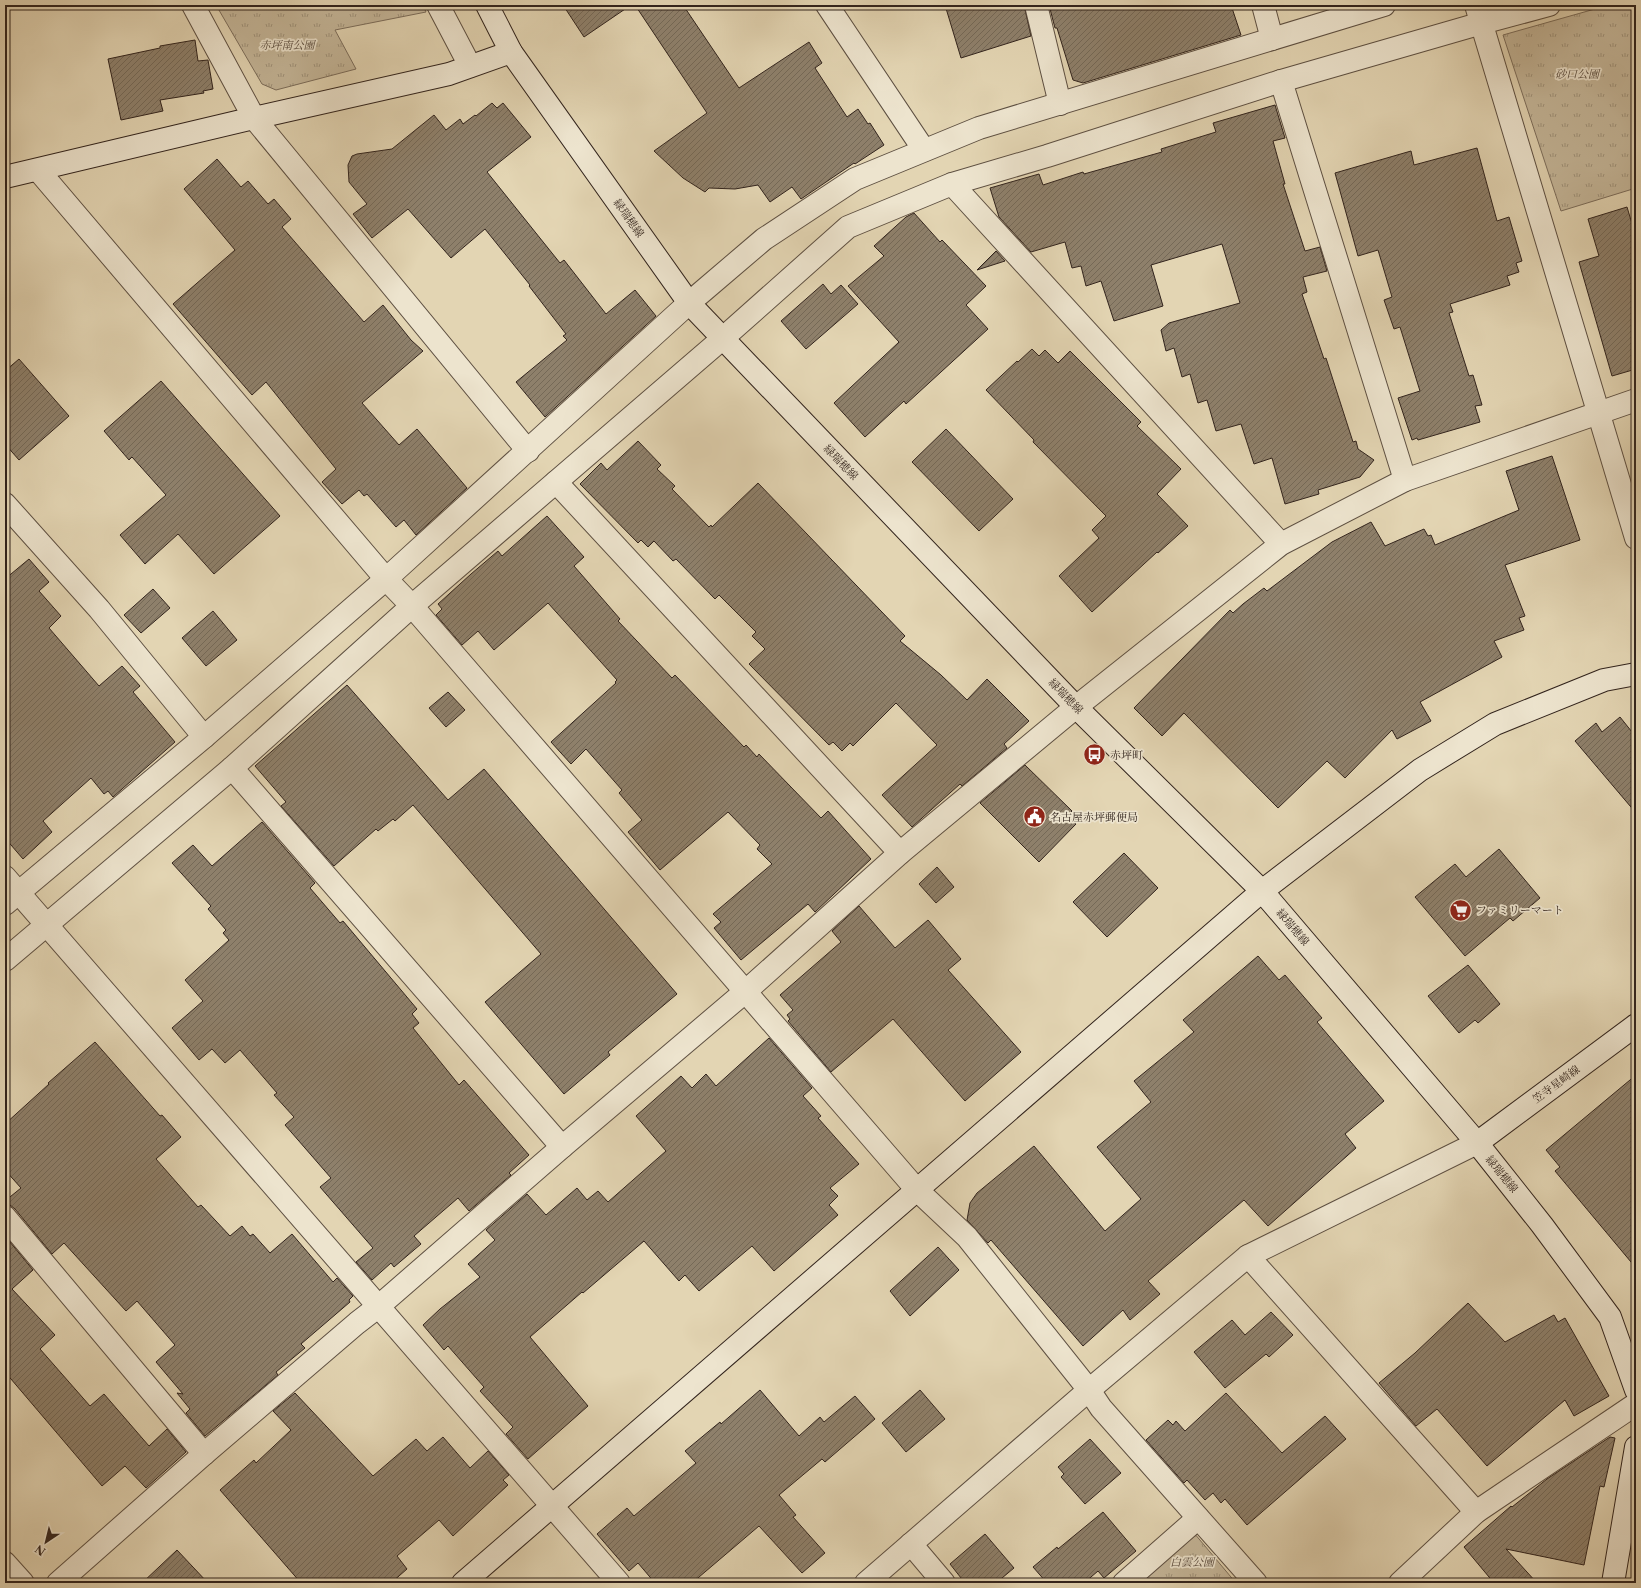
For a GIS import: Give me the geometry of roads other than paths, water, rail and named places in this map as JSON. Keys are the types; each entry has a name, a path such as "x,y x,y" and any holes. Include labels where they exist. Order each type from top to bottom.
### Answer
{"street":[{"path":"193,5 254,118 528,451"},
{"path":"438,5 470,66"},
{"name":"緑瑞穂線","path":"487,5 511,52 689,303 1076,706 1262,891 1477,1143 1542,1225 1610,1318 1636,1390"},
{"path":"827,5 924,150"},
{"path":"1036,5 1060,104"},
{"path":"1263,5 1272,39"},
{"path":"619,1583 46,925 9,891 204,737 386,579 689,303 764,239 854,179 979,128 1384,5"},
{"path":"5,960 232,768 412,606 722,339 848,227 952,184 1047,156 1281,81 1479,14 1549,5"},
{"path":"1479,14 1636,538"},
{"path":"5,177 254,118 449,74 511,52"},
{"path":"1281,81 1405,480"},
{"path":"38,170 386,579 412,606 917,1190 967,1237 1089,1390 1101,1408 1256,1583"},
{"path":"952,184 1281,544"},
{"path":"58,1583 204,1454 746,991 900,854 1076,706 1281,544 1405,480 1636,400"},
{"path":"556,482 900,854"},
{"path":"5,504 99,609 204,737"},
{"path":"463,1583 1262,891 1420,770 1495,724 1604,680 1636,674"},
{"path":"232,768 562,1147"},
{"name":"笠寺星崎線","path":"866,1583 1089,1390 1248,1256 1477,1143 1636,1025"},
{"path":"5,1217 204,1454"},
{"path":"1248,1256 1476,1512"},
{"path":"1400,1583 1476,1512 1636,1404"},
{"path":"1613,1583 1636,1447"},
{"path":"1124,1583 1198,1518"},
{"path":"911,1544 944,1583"},
{"path":"5,1562 23,1583"}],"place":[{"name":"赤坪町","path":"1094,755"},
{"name":"名古屋赤坪郵便局","path":"1035,817"},
{"name":"ファミリーマート","path":"1460,910"}],"park label":[{"name":"赤坪南公園","path":"287,45"},
{"name":"砂口公園","path":"1577,74"},
{"name":"白雲公園","path":"1192,1562"}]}
